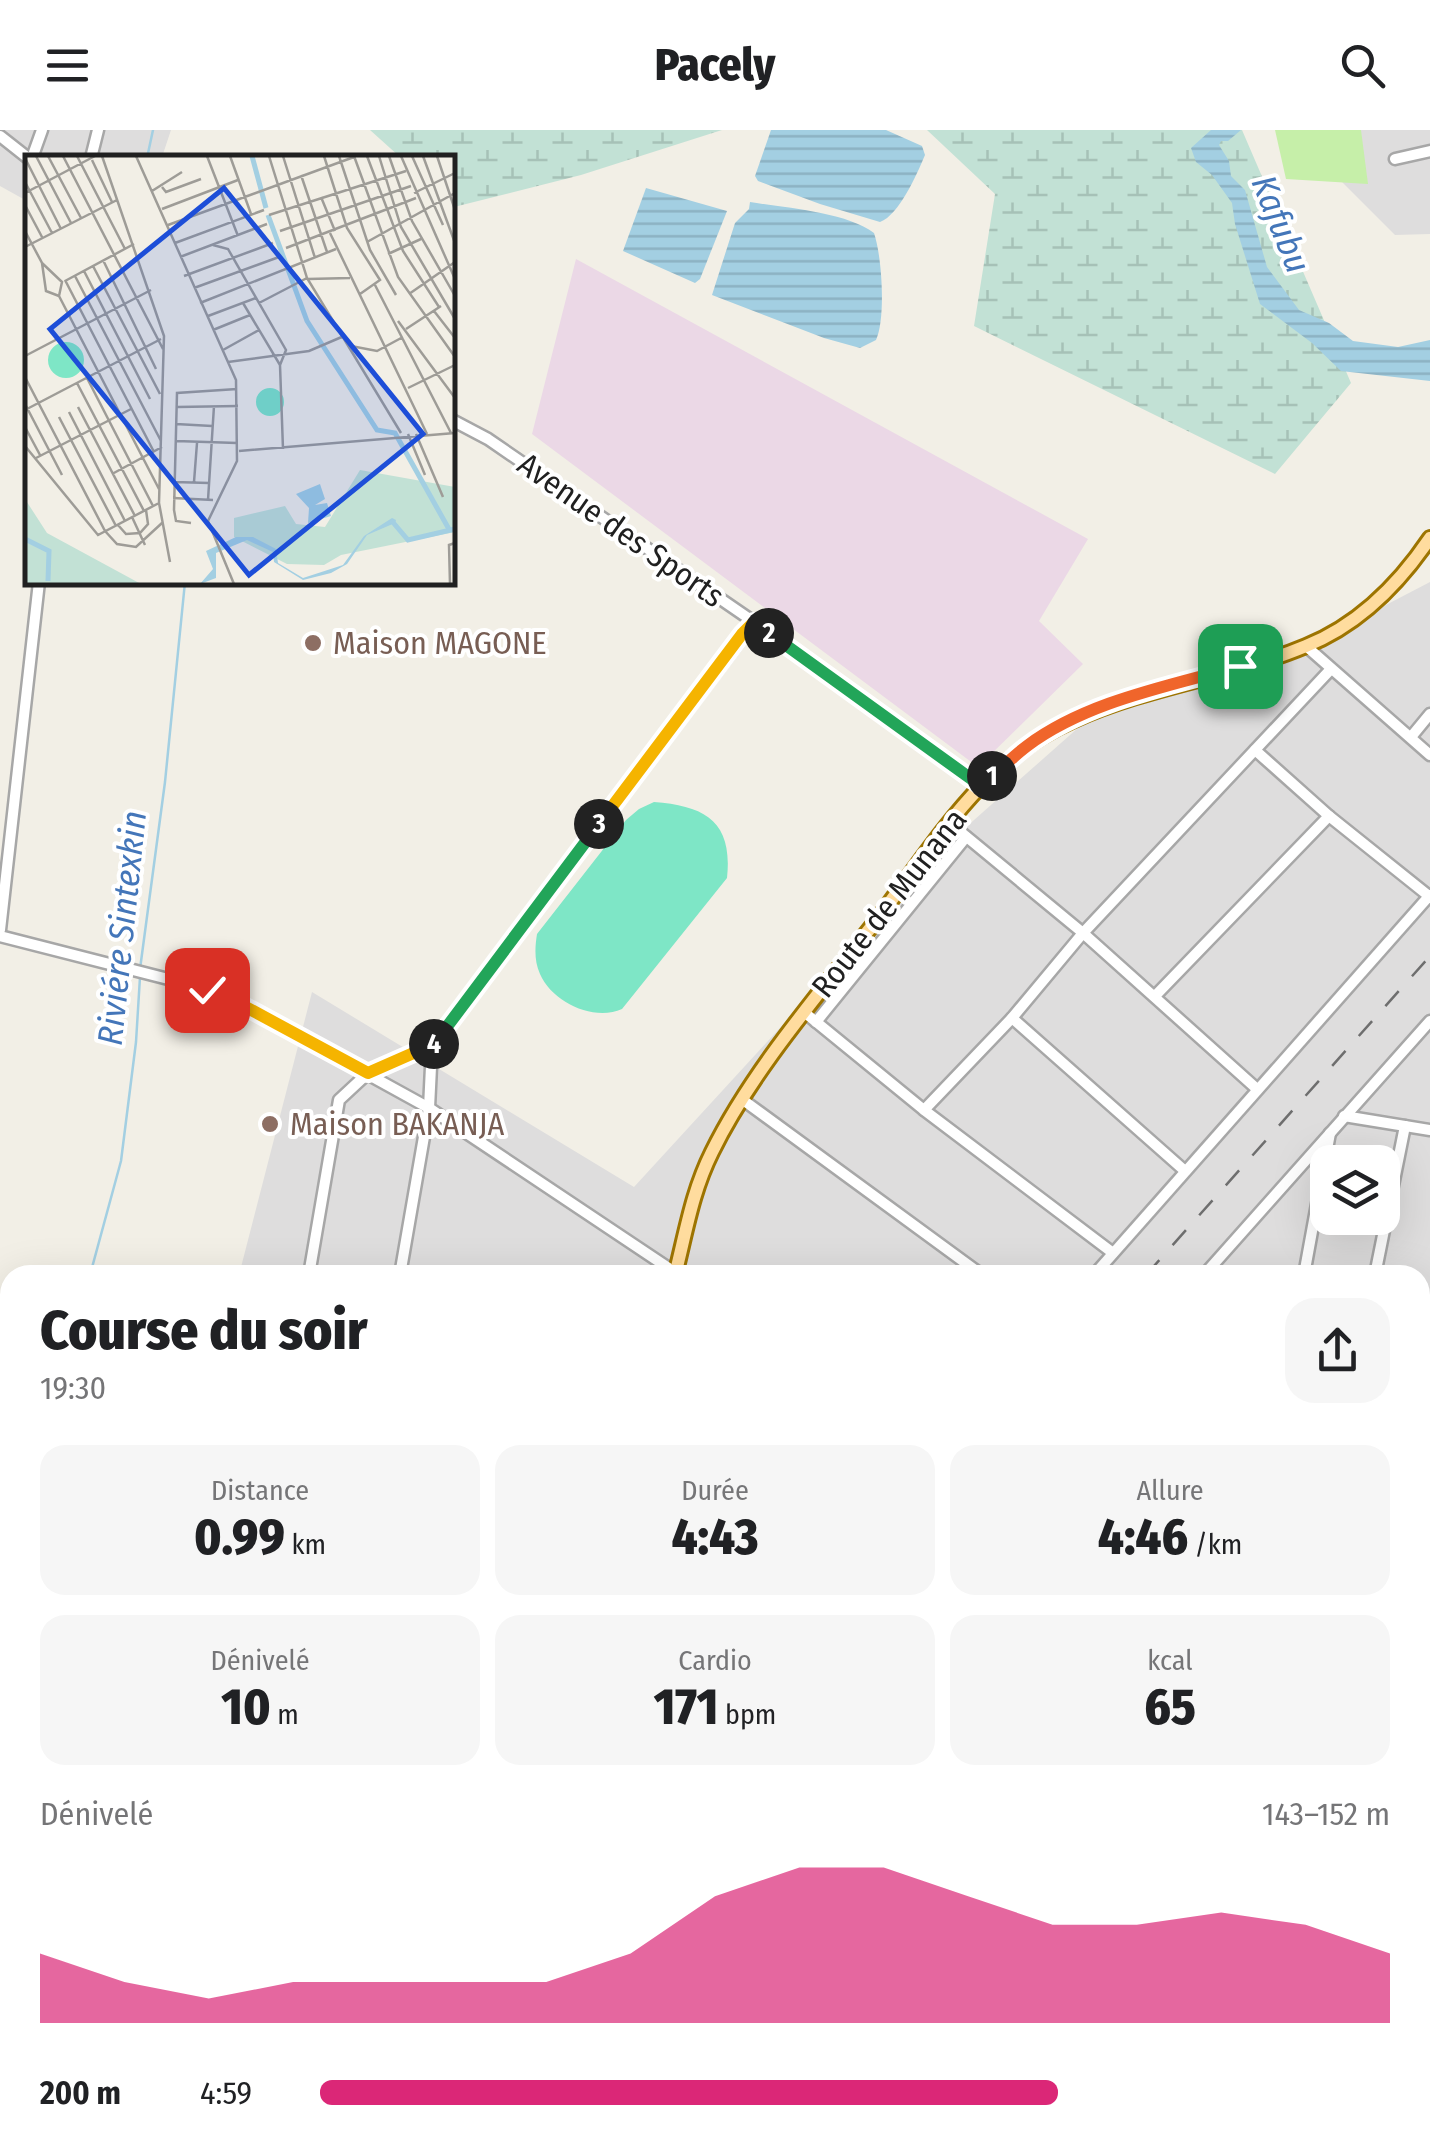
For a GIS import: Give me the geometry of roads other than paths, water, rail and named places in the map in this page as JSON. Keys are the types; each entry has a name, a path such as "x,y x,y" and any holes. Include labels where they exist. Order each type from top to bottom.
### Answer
{"main road":[{"name":"Route de Munana","path":"678,1265 694,1193 743,1100 804,1012 981,786 1030,744 1072,721 1118,701 1306,646 1347,624 1382,596 1430,538"}],"street":[{"path":"31,155 42,130"},
{"path":"91,155 98,130"},
{"path":"0,136 26,155"},
{"path":"1394,159 1430,151"},
{"name":"Avenue des Sports","path":"455,422 504,450 754,622 981,786"},
{"path":"39,585 0,933 231,999 429,1108 663,1265"},
{"path":"312,1265 336,1109 345,1093 368,1073 432,1046 754,622"},
{"path":"1306,646 1430,755"},
{"path":"924,1110 1012,1018 1083,933 1331,670"},
{"path":"1411,737 1430,714"},
{"path":"1103,1265 1430,895 1255,750"},
{"path":"1155,996 1330,816"},
{"path":"950,824 1083,933 1257,1089"},
{"path":"816,1022 966,837"},
{"path":"0,844 6,857"},
{"path":"804,1012 924,1110 1113,1254"},
{"path":"1012,1018 1185,1171"},
{"path":"1213,1265 1430,1021"},
{"path":"402,1265 429,1108 432,1046"},
{"path":"743,1100 968,1265"},
{"path":"1344,1116 1430,1130"},
{"path":"1377,1265 1405,1126"},
{"path":"1306,1265 1330,1132"}],"water":[{"path":"771,130 886,130 922,146 925,155 900,203 880,222 758,181 755,176"},
{"path":"1211,130 1241,130 1219,145 1229,161 1231,176 1245,190 1267,267 1299,310 1329,323 1353,341 1398,347 1430,340 1430,381 1341,371 1312,343 1260,304 1232,203 1212,175 1196,162 1191,148"},
{"path":"646,188 727,211 695,283 623,251"},
{"path":"750,202 848,220 874,233 882,287 876,340 860,348 712,295 735,223 749,209"}],"waterway":[{"name":"Riviére Sintexkin","path":"148,155 153,130"},
{"name":"Riviére Sintexkin","path":"140,969 165,782 185,585"},
{"name":"Riviére Sintexkin","path":"93,1265 121,1161 140,977"}],"railway":[{"path":"1155,1265 1430,956"}],"place":[{"name":"Maison MAGONE","path":"313,643"},
{"name":"Maison BAKANJA","path":"270,1124"}],"water label":[{"name":"Kafubu","path":"1281,224"}]}
